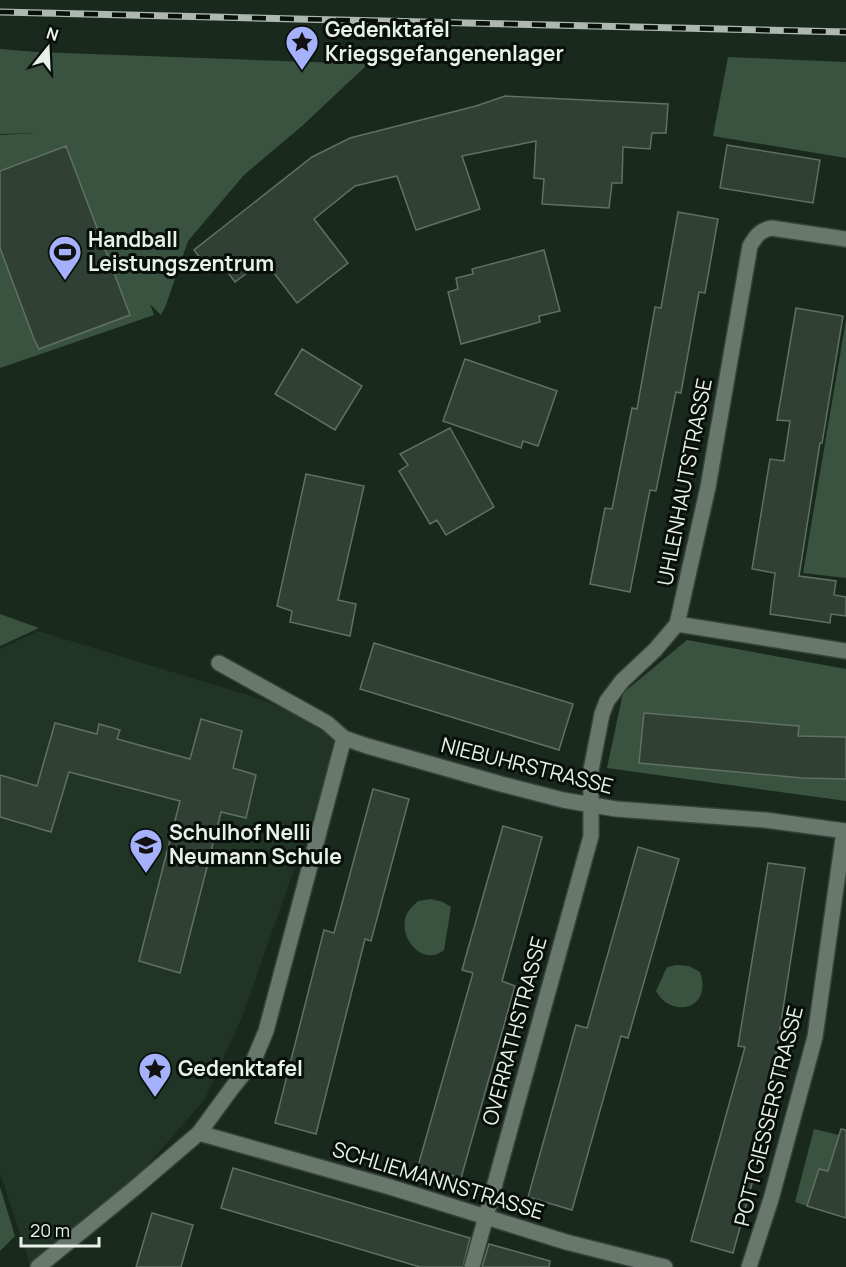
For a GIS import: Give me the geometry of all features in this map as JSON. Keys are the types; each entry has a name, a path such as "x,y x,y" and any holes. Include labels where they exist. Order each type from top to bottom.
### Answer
{"street":[{"name":"UHLENHAUTSTRASSE","path":"591,804 591,770 602,714 607,701 622,681 655,650 677,624 708,487 750,246 762,230 771,228 846,239"},
{"path":"677,624 846,651"},
{"name":"NIEBUHRSTRASSE","path":"219,663 327,723 344,738 563,800 616,809 765,820 845,831"},
{"path":"38,1267 199,1133 253,1062 266,1031 344,738"},
{"name":"OVERRATHSTRASSE","path":"472,1267 591,836 591,804"},
{"name":"POTTGIESSERSTRASSE","path":"749,1267 800,1098 815,1036 845,831"},
{"name":"SCHLIEMANNSTRASSE","path":"199,1133 485,1216 566,1242 665,1267"}],"shaded area":[{"path":"0,49 368,64 302,126 244,175 188,241 161,315 150,304 154,315 0,368 0,135 38,133 0,134"},
{"path":"728,57 846,62 846,158 713,136"},
{"path":"846,320 846,578 803,573"},
{"path":"0,614 39,628 0,646"},
{"name":"Schulhof Nelli Neumann Schule","path":"38,631 254,697 343,731 242,1017 205,1099 133,1182 31,1267 0,1173 0,649"},
{"path":"687,640 846,669 846,801 607,768 623,693"},
{"path":"431,899 451,907 444,950 428,955 414,948 409,941 405,925 407,914 418,901"},
{"path":"689,966 700,972 701,995 688,1006 671,1005 662,1000 656,991 667,967"},
{"path":"814,1129 839,1135 834,1173 819,1169 807,1206 795,1202"},
{"path":"0,1187 15,1236 0,1251"}],"building":[{"path":"505,96 668,104 666,133 652,133 650,149 623,147 622,183 612,183 609,208 542,204 544,179 534,178 536,141 462,156 480,209 416,230 397,176 355,186 314,219 348,263 297,303 264,260 235,282 223,266 212,273 194,250 312,157 350,138 476,106"},
{"path":"727,145 820,160 813,203 720,188"},
{"name":"Handball Leistungszentrum","path":"66,146 130,315 39,349 0,248 0,171"},
{"path":"678,212 718,219 705,293 699,292 681,393 676,392 656,491 650,490 630,592 590,584 605,508 612,509 632,408 637,409 655,307 661,308"},
{"path":"544,250 560,311 539,316 540,322 461,344 448,292 458,289 456,278 473,274 472,269"},
{"path":"796,308 843,316 799,576 836,581 834,595 846,597 846,616 831,614 830,623 770,614 775,573 752,569 770,459 784,461 790,421 777,420"},
{"path":"302,349 362,386 335,430 275,394"},
{"path":"465,359 557,391 538,446 523,441 521,448 443,421"},
{"path":"450,428 494,507 446,535 437,520 430,524 399,471 408,465 400,454"},
{"path":"306,474 364,486 338,600 356,604 350,636 290,622 292,611 277,606"},
{"path":"374,643 573,704 559,750 360,689"},
{"path":"644,713 799,726 798,736 846,737 846,779 802,778 639,763"},
{"path":"201,719 242,731 233,768 256,775 246,818 221,812 180,973 139,961 180,801 69,772 51,832 0,817 0,775 37,786 55,723 97,734 99,724 120,730 117,739 190,759"},
{"path":"373,789 409,799 371,941 365,939 316,1134 275,1123 324,930 334,933"},
{"path":"503,826 542,837 502,981 515,986 461,1178 418,1166 473,973 462,970"},
{"path":"638,847 679,859 628,1038 621,1036 572,1210 528,1197 576,1025 587,1028"},
{"path":"768,863 805,868 776,1054 787,1056 733,1253 691,1241 745,1047 738,1046"},
{"path":"841,1129 846,1130 846,1218 807,1206 819,1169 828,1171"},
{"path":"233,1168 470,1238 463,1267 420,1267 221,1208"},
{"path":"152,1213 193,1225 181,1267 136,1267"},
{"path":"489,1244 550,1261 549,1267 482,1267"}],"railway":[{"path":"0,12 846,32"}],"place":[{"name":"Gedenktafel Kriegsgefangenenlager","path":"302,71"},
{"name":"Handball Leistungszentrum","path":"65,281"},
{"name":"Schulhof Nelli Neumann Schule","path":"146,874"},
{"name":"Gedenktafel","path":"155,1098"}]}
